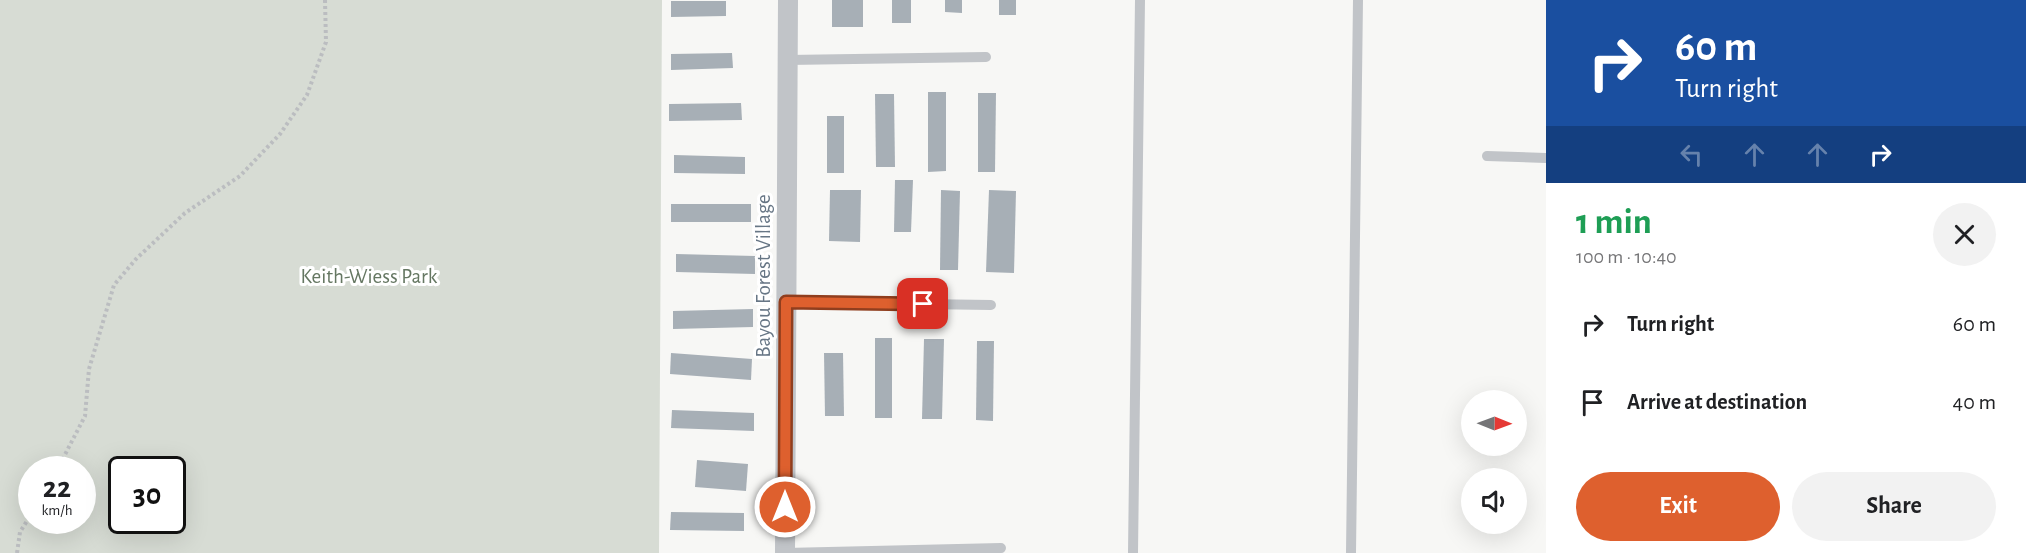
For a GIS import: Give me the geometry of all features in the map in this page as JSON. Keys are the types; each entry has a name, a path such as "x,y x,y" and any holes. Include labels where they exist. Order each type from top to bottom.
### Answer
{"street":[{"name":"Bayou Forest Village","path":"785,553 788,0"}],"lane":[{"path":"1133,553 1140,0"},
{"path":"1351,553 1358,0"},
{"path":"788,60 987,57"},
{"path":"1487,156 1546,158"},
{"path":"786,302 991,305"},
{"path":"785,553 1001,548"}],"path":[{"path":"64,456 84,416 89,369 114,285 136,259 177,220 240,176 280,134 307,95 326,42 326,0"},
{"path":"17,553 20,534"}],"green space":[{"name":"Keith-Wiess Park","path":"0,0 662,0 659,553 0,553"}],"building":[{"path":"832,0 863,0 863,27 832,27"},
{"path":"892,0 911,0 911,23 892,23"},
{"path":"945,0 962,0 962,13 945,12"},
{"path":"999,0 1016,0 1016,15 999,15"},
{"path":"671,1 726,1 726,16 671,17"},
{"path":"732,53 733,68 671,70 671,54"},
{"path":"928,92 946,92 946,171 928,172"},
{"path":"978,93 996,93 995,172 978,172"},
{"path":"875,94 894,94 895,167 876,167"},
{"path":"741,103 742,120 669,121 669,104"},
{"path":"827,116 844,116 844,173 827,173"},
{"path":"674,155 745,157 745,174 674,173"},
{"path":"895,180 913,180 911,232 894,232"},
{"path":"830,190 861,190 860,242 829,241"},
{"path":"941,190 960,191 958,270 940,270"},
{"path":"989,190 1016,191 1014,273 986,272"},
{"path":"671,204 751,204 751,222 671,222"},
{"path":"676,254 755,256 755,274 676,272"},
{"path":"753,309 753,327 673,329 673,311"},
{"path":"875,338 892,338 892,418 875,418"},
{"path":"924,339 944,339 942,419 922,419"},
{"path":"977,341 994,341 993,421 976,420"},
{"path":"671,353 752,359 751,380 670,374"},
{"path":"824,353 843,353 844,416 825,416"},
{"path":"672,410 754,413 754,431 671,428"},
{"path":"697,460 748,464 746,491 695,487"},
{"path":"671,512 744,513 744,531 670,530"}],"route":[{"path":"785,507 786,302 923,304"}]}
